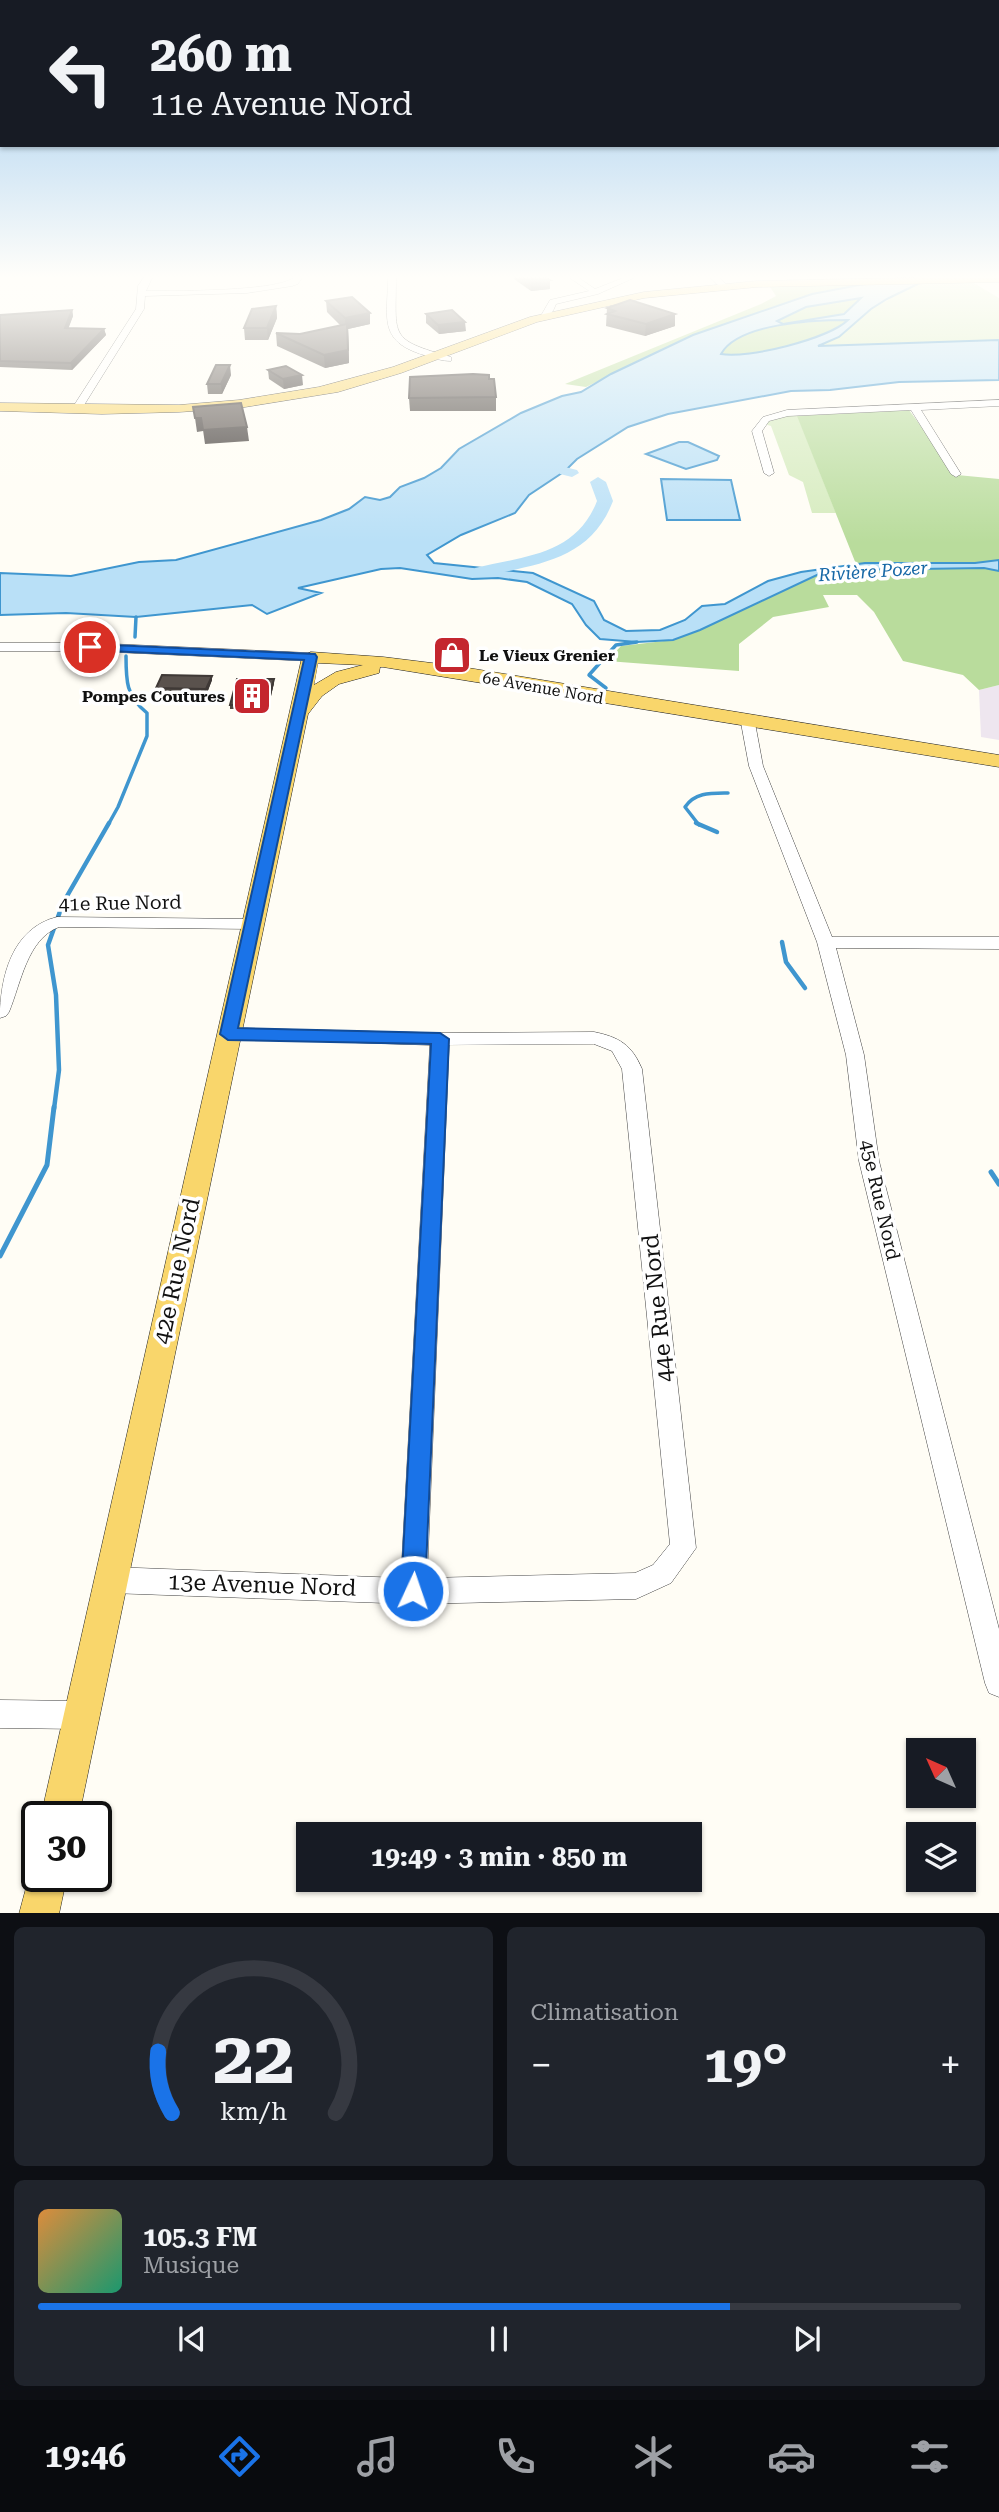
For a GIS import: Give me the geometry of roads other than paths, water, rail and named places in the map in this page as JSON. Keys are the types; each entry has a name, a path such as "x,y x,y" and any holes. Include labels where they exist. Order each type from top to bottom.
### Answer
{"main road":[{"path":"0,407 76,410 205,407 280,399 390,378 422,365"},
{"name":"6e Avenue Nord","path":"306,657 423,668 748,723 999,761"},
{"name":"42e Rue Nord","path":"298,726 296,708 306,657"},
{"name":"42e Rue Nord","path":"63,1801 228,1034 298,726 311,698 334,678 365,670 423,668"},
{"path":"39,1913 44,1892"}],"street":[{"path":"76,410 104,365"},
{"path":"769,473 757,431 766,419 791,413 995,403 999,416"},
{"path":"914,407 956,474"},
{"name":"6e Avenue Nord","path":"0,648 189,650 306,657"},
{"name":"45e Rue Nord","path":"748,723 756,766 827,942 855,1055 869,1161 999,1683"},
{"name":"41e Rue Nord","path":"0,1012 29,939 41,928 57,922 253,923"},
{"path":"827,942 999,943"},
{"path":"228,1034 440,1039 413,1591"},
{"name":"44e Rue Nord","path":"440,1039 594,1038 615,1042 628,1054 632,1069 683,1548 662,1574"},
{"name":"13e Avenue Nord","path":"111,1580 413,1591 636,1586 662,1574"},
{"path":"0,1714 82,1714"}],"water":[{"path":"629,365 999,365 999,380 899,382 830,390 791,391 668,414 628,427 577,459 565,471 529,495 515,513 461,535 427,555 434,563 533,573 594,601 604,620 626,631 660,630 685,620 702,606 725,604 768,581 801,572 865,563 975,563 999,560 999,571 984,568 852,570 819,574 700,630 673,640 637,642 600,639 586,625 572,604 527,582 498,578 472,579 400,568 381,569 298,588 321,593 267,614 252,605 136,617 66,613 0,615 0,573 71,576 139,562 176,560 321,520 349,509 365,497 380,500 390,497 400,487 441,468 459,449 521,413 562,396 581,392"},
{"path":"679,442 688,442 719,456 717,460 686,469 646,454"},
{"path":"661,479 731,480 740,520 667,520"}],"waterway":[{"path":"565,471 572,473"},
{"path":"481,572 545,556 582,538 594,524 605,501 598,482"},
{"path":"135,637 136,617"},
{"path":"606,688 589,675 616,645 637,642"},
{"path":"108,825 147,736 147,713 131,694 126,673 126,656"},
{"path":"698,824 685,807 689,802 704,794 728,793"},
{"path":"54,1109 59,1070 56,995 48,945 63,903 109,823"},
{"path":"698,824 717,832"},
{"path":"782,942 786,962 805,988"},
{"path":"0,1256 47,1165 54,1107"},
{"path":"991,1172 999,1184"}],"place":[{"name":"Le Vieux Grenier","path":"452,655"},
{"name":"Pompes Coutures","path":"252,696"}],"water label":[{"name":"Rivière Pozer","path":"873,571"}]}
